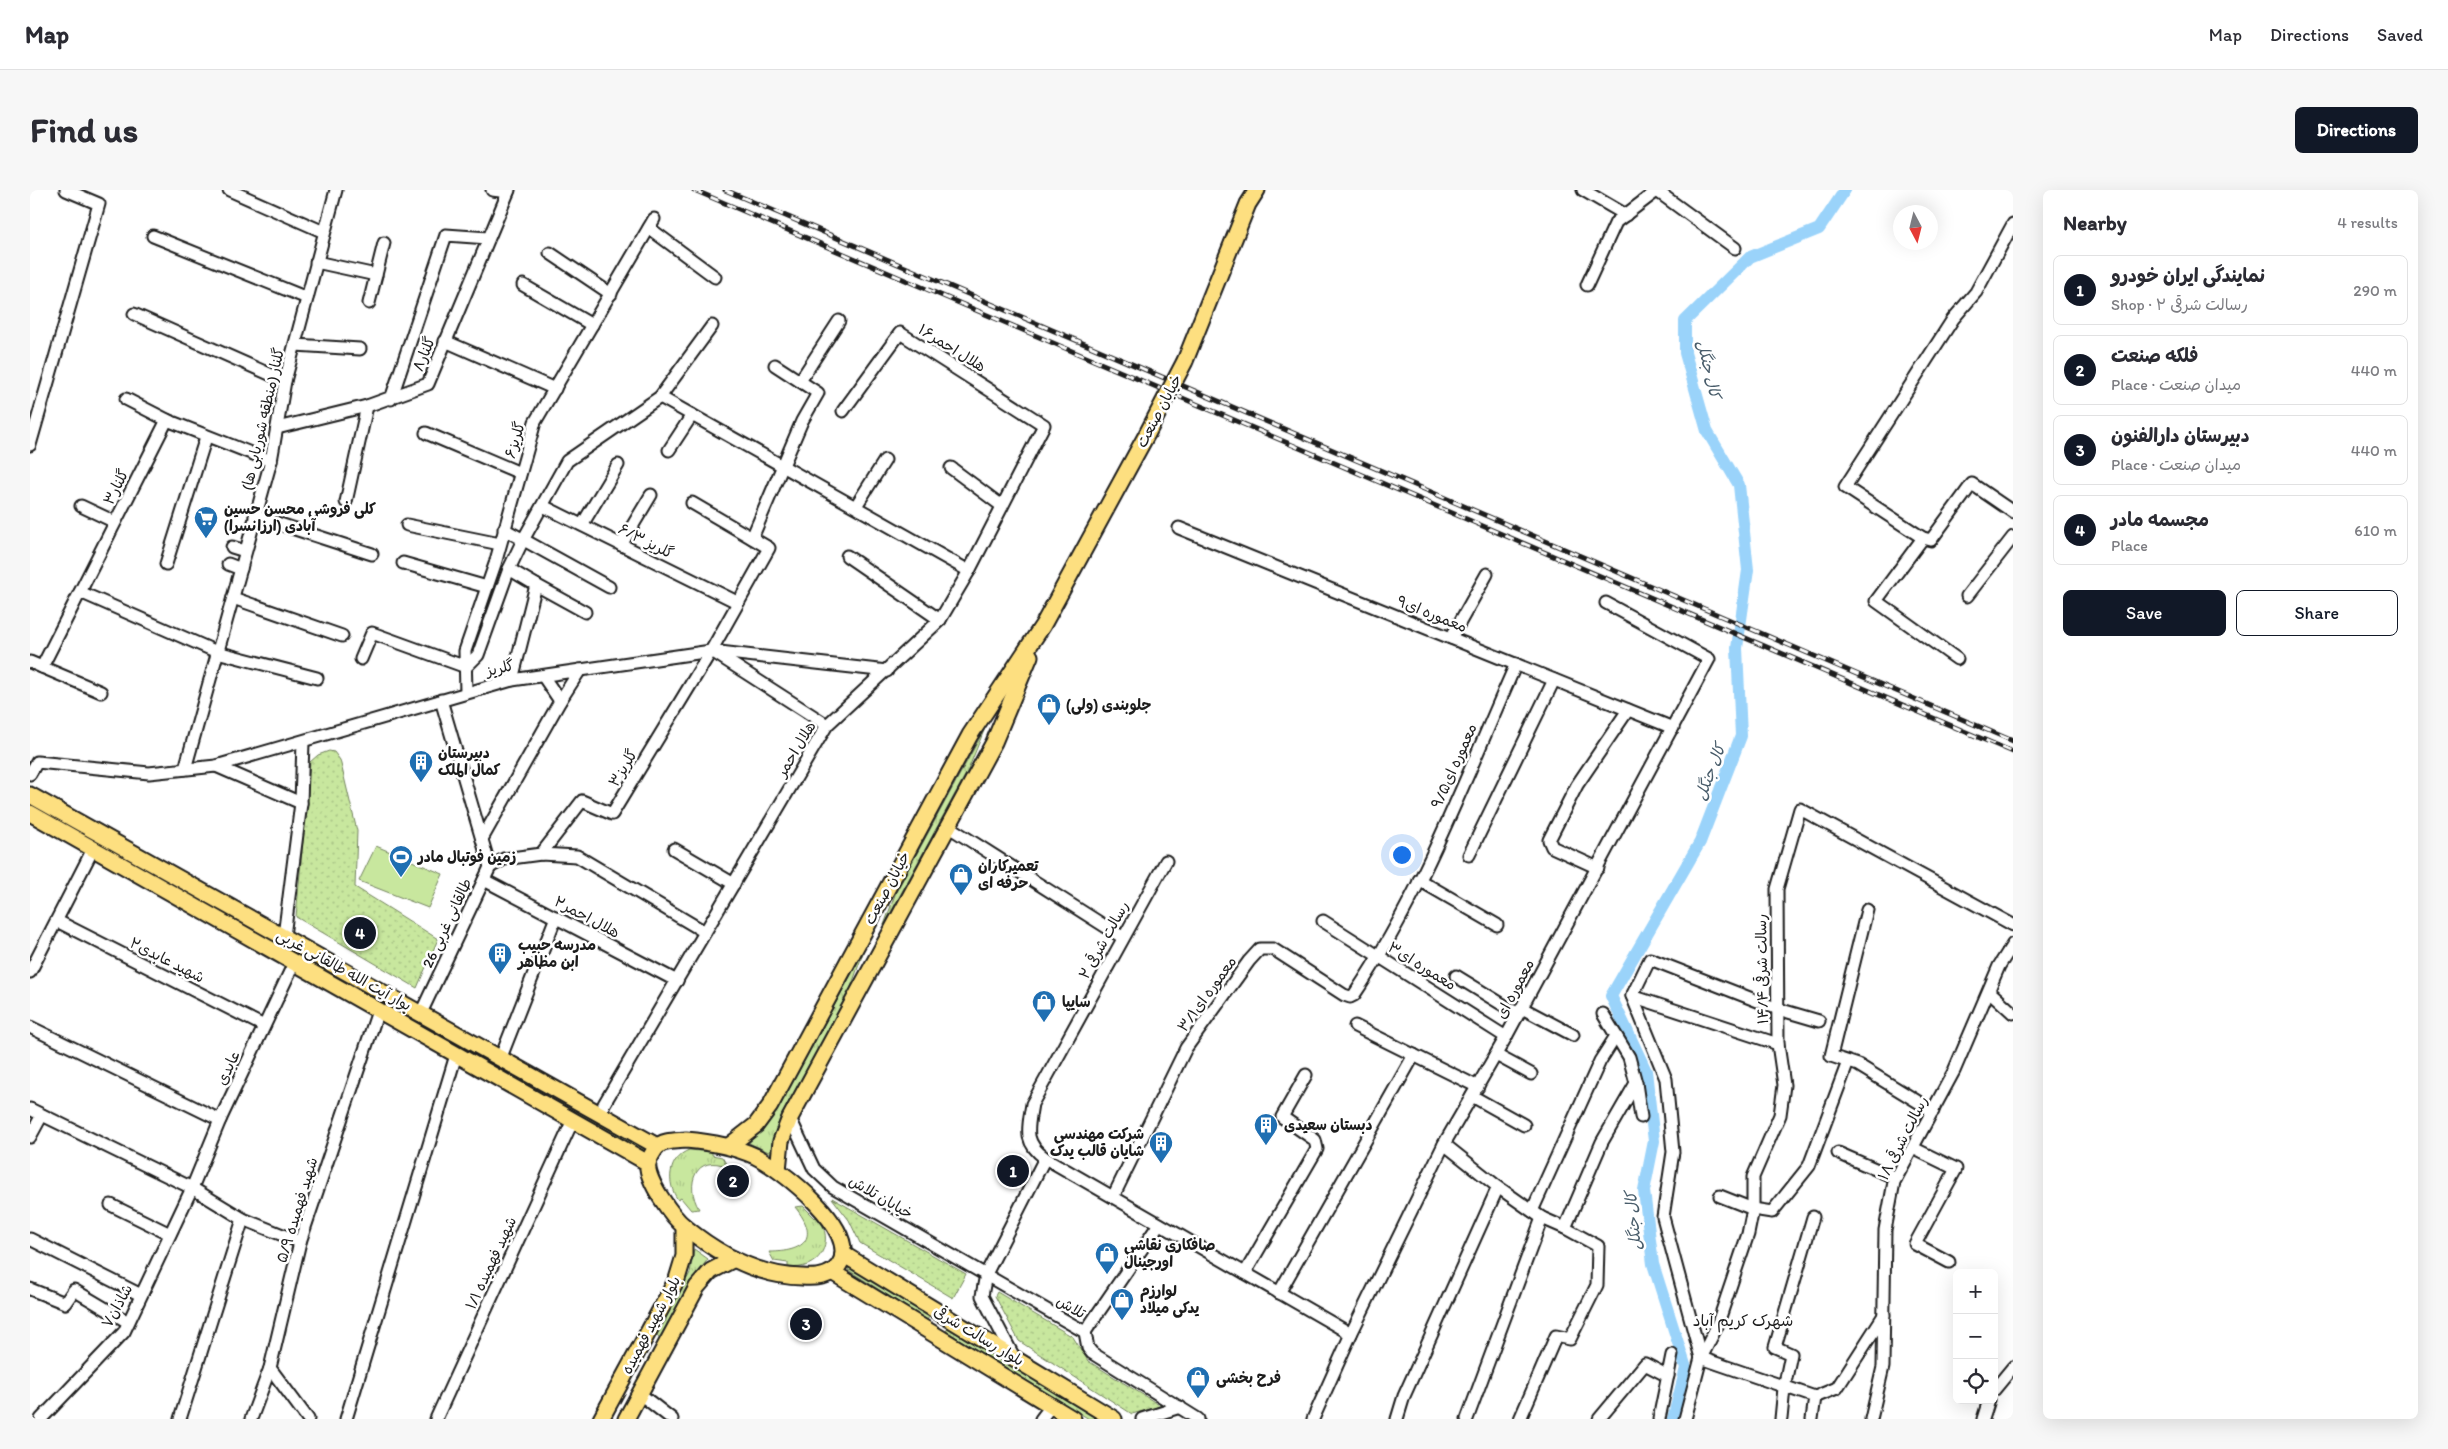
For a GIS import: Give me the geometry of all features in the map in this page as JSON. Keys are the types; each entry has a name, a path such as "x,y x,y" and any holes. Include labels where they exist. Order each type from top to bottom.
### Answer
{"main road":[{"name":"خیابان صنعت","path":"729,1146 756,1125 770,1106 970,735 1043,625 1186,361 1248,204 1257,190"},
{"name":"خیابان صنعت","path":"778,1170 781,1141 790,1118 994,742 1043,625"},
{"name":"بوار آیت الله طالقانی غربی","path":"30,795 602,1113 657,1146"},
{"name":"بوار آیت الله طالقانی غربی","path":"30,813 648,1163"},
{"path":"153,883 162,868"},
{"path":"862,934 884,946"},
{"path":"686,1140 729,1146 755,1156 778,1170 816,1202 832,1223 841,1241 843,1254 840,1265 832,1272 815,1278 790,1277 734,1259 684,1226 656,1188 650,1176 648,1163 657,1146 669,1141 686,1140"},
{"name":"بلوار شهید فهمیده","path":"601,1419 677,1279 684,1256 684,1226"},
{"name":"بلوار رسالت شرقی","path":"843,1254 1114,1419"},
{"name":"بلوار شهید فهمیده","path":"626,1419 697,1287 711,1271 734,1259"},
{"name":"بلوار رسالت شرقی","path":"832,1272 1073,1419"},
{"path":"931,1333 942,1314"},
{"path":"644,1340 663,1351"}],"street":[{"path":"30,445 99,204 66,190"},
{"path":"228,190 324,232"},
{"name":"گلنار (منطقه شوریابی ها)","path":"184,769 271,461 285,381 336,190"},
{"path":"492,190 508,191"},
{"path":"1583,190 1626,215"},
{"path":"1587,284 1616,222 1657,190 1735,248"},
{"name":"گلنار۸","path":"277,428 367,406 391,399 428,384 508,191"},
{"name":"گلریز۶","path":"466,692 465,651 487,587 535,422 652,224 715,277"},
{"path":"2013,224 1976,292 1953,319 1845,487 1922,538 1931,540 1972,484 2013,512"},
{"path":"391,399 446,235 488,238"},
{"path":"154,236 307,298"},
{"path":"369,303 384,243"},
{"path":"550,253 611,294"},
{"path":"316,262 376,275"},
{"path":"523,285 592,325"},
{"path":"134,314 285,381"},
{"path":"800,381 839,321"},
{"path":"361,659 372,633 466,668 478,655 509,569 567,461 660,397 712,326"},
{"name":"هلال احمر۱۶","path":"843,411 900,333 1044,424"},
{"path":"445,341 554,389"},
{"path":"294,345 360,349"},
{"path":"752,538 783,465 818,393 776,365"},
{"path":"660,397 969,571"},
{"path":"126,399 167,420 271,461"},
{"path":"346,502 367,406"},
{"path":"669,450 692,415"},
{"name":"گلنار۳","path":"42,667 167,420"},
{"name":"هلال احمر","path":"602,1113 604,1104 827,726 940,620 969,571 1044,424"},
{"path":"426,433 520,474"},
{"path":"166,564 206,436"},
{"path":"856,506 885,460"},
{"path":"582,525 618,465"},
{"path":"951,468 1002,506"},
{"path":"622,545 651,495"},
{"path":"692,503 769,548 711,651 827,726"},
{"path":"81,506 115,522"},
{"name":"گلریز ۶/۳","path":"543,506 737,602"},
{"path":"255,516 372,554"},
{"path":"407,525 500,544"},
{"name":"معموره ای۹","path":"1179,528 1673,728"},
{"path":"504,529 609,587"},
{"path":"1967,596 2013,537"},
{"path":"1922,538 1876,601 1957,659"},
{"path":"232,547 245,551"},
{"path":"847,556 940,620"},
{"path":"403,563 487,587"},
{"path":"228,564 241,569"},
{"path":"509,569 585,612"},
{"path":"1451,638 1487,574"},
{"path":"512,680 536,585"},
{"path":"80,592 217,652 317,678"},
{"path":"233,598 342,636"},
{"name":"معموره ای","path":"1313,1419 1351,1334 1444,1144 1506,1037 1709,659 1606,603"},
{"name":"گلریز","path":"30,774 37,762 149,772 216,766 512,680 711,651 887,670"},
{"name":"گلریز۳","path":"541,854 582,801 612,814 711,651"},
{"path":"30,662 101,692"},
{"name":"معموره ای۹/۵","path":"1380,957 1419,880 1516,664"},
{"path":"482,838 580,670"},
{"path":"543,676 560,702"},
{"path":"1470,855 1554,680"},
{"name":"طالقانی غربی 26","path":"421,1013 490,867 441,700"},
{"path":"1598,868 1549,844 1549,840 1577,785 1628,710"},
{"path":"284,936 301,803 303,742"},
{"path":"216,766 301,803"},
{"name":"رسالت شرقی ۱۴/۴","path":"1685,1419 1701,1358 1717,1326 1748,1234 1753,1209 1753,1176 1780,1115 1784,1084 1778,1044 1776,889 1800,809 2013,925"},
{"path":"949,827 1122,937"},
{"path":"30,972 93,849"},
{"path":"674,849 734,884"},
{"path":"490,867 504,859 541,854 577,856 705,932"},
{"name":"رسالت شرقی ۲","path":"1166,861 1122,937 1032,1104 1027,1137 1035,1151 1045,1158 1351,1334"},
{"name":"هلال احمر۲","path":"484,880 677,981"},
{"path":"1419,880 1497,925"},
{"path":"1866,910 1831,1056 1858,1065 1933,1110"},
{"path":"501,1057 556,917"},
{"name":"شهید عابدی۲","path":"57,921 264,1026"},
{"name":"معموره ای۳","path":"1322,921 1506,1037"},
{"name":"رسالت شرقی ۱۸","path":"1870,1419 1883,1366 1886,1230 1896,1178 1954,1072 1999,966 2013,944"},
{"name":"معموره ای۳/۱","path":"1113,1197 1186,1048 1249,961 1260,949 1273,949 1350,997 1380,957"},
{"path":"1819,1021 1778,1009 1650,959 1632,996 1666,1079 1673,1152 1663,1218 1701,1358 1814,1397 1837,1388 1884,1315"},
{"name":"عابدی","path":"192,1188 220,1120 294,963"},
{"path":"1456,976 1520,1011 1573,1035"},
{"path":"1989,991 2013,1013"},
{"path":"1632,996 1778,1044"},
{"name":"شهید فهمیده ۵/۹","path":"251,1419 270,1368 300,1242 378,1011"},
{"path":"1603,1014 1629,1057 1636,1082 1640,1117"},
{"path":"1355,1026 1414,1055 1475,1091 1524,1125"},
{"path":"30,1027 220,1120"},
{"path":"1468,1419 1513,1295 1537,1215 1600,1061 1616,1036"},
{"path":"346,1419 456,1055"},
{"path":"1279,1293 1414,1055"},
{"path":"1496,1055 1531,1074"},
{"path":"1720,1196 1753,1209 1772,1212 1809,1166 1848,1062"},
{"path":"1245,1273 1318,1149 1316,1140 1282,1117 1306,1075"},
{"path":"1565,1228 1602,1142 1636,1082"},
{"path":"30,1109 192,1188 243,1219 300,1242"},
{"path":"30,1137 42,1115"},
{"name":"خیابان تلاش","path":"790,1118 814,1169 833,1187 986,1274"},
{"name":"شهید فهمیده ۱/۱","path":"436,1419 573,1120"},
{"path":"1444,1144 1537,1215 1598,1246 1597,1285 1570,1340 1556,1336 1520,1419"},
{"path":"1913,1148 1956,1169 1915,1244 1949,1262"},
{"path":"1838,1154 1896,1178"},
{"path":"1015,1359 982,1296 986,1274 1045,1158"},
{"path":"1397,1419 1404,1396 1498,1187"},
{"name":"شاذان۷","path":"41,1419 124,1332 192,1188"},
{"path":"111,1205 170,1234"},
{"path":"1781,1419 1784,1388 1791,1354 1775,1346 1813,1217"},
{"path":"180,1419 243,1219"},
{"path":"1085,1332 1159,1224"},
{"path":"30,1239 141,1295"},
{"name":"تلاش","path":"986,1274 1085,1332 1088,1348 1092,1353 1198,1419"},
{"path":"30,1289 65,1304 74,1290 128,1322"},
{"path":"1659,1419 1672,1355"},
{"path":"1599,1419 1645,1364 1668,1376"},
{"path":"1998,1385 2013,1367"},
{"path":"270,1368 308,1419"},
{"path":"640,1394 672,1419"},
{"path":"1812,1419 1814,1397"},
{"path":"1984,1419 1989,1404"},
{"path":"1041,1419 1051,1406"},
{"path":"1142,1419 1180,1407"}],"green space":[{"path":"985,728 968,770 884,925 896,892"},
{"path":"329,751 334,752 340,760 357,831 355,887 438,939 417,988 296,917 310,762 318,755"},
{"name":"زمین فوتبال مادر","path":"376,846 443,874 428,908 359,881"},
{"path":"172,881 649,1147 645,1152 170,886"},
{"path":"863,953 850,990 780,1118 773,1138 771,1153 749,1143 775,1114"},
{"path":"689,1150 712,1152 712,1155 722,1157 728,1167 708,1164 696,1173 693,1181 693,1190 699,1209 691,1210 681,1198 678,1200 674,1193 671,1179 673,1165 682,1154"},
{"path":"832,1198 966,1274 953,1298 860,1243 849,1220"},
{"path":"803,1206 815,1218 817,1216 823,1226 825,1244 822,1253 808,1265 788,1267 788,1263 774,1261 769,1252 791,1249 804,1242 807,1228 795,1207"},
{"path":"694,1249 708,1259 693,1279 663,1339 656,1335 690,1273"},
{"path":"849,1266 930,1316 927,1320 848,1270"},
{"path":"997,1292 1073,1337 1088,1361 1161,1406 1132,1414 1019,1341 995,1296"},
{"path":"949,1327 1100,1419 1089,1419 946,1331"}],"waterway":[{"name":"کال جنگل","path":"1673,1419 1686,1368 1653,1264 1644,1191 1654,1141 1646,1071 1611,996 1700,842 1741,736 1737,648 1748,570 1739,485 1707,431 1685,353 1685,321 1750,257 1819,229 1845,190"}],"railway":[{"path":"694,190 2013,752"},
{"path":"725,190 2013,741"}],"place":[{"name":"کلی فروشی محسن حسین آبادی (ارزانسرا)","path":"206,539"},
{"name":"جلوبندی (ولی)","path":"1049,726"},
{"name":"دبیرستان کمال الملک","path":"421,783"},
{"name":"زمین فوتبال مادر","path":"401,878"},
{"name":"تعمیرکاران حرفه ای","path":"961,896"},
{"name":"مجسمه مادر","path":"360,933"},
{"name":"مدرسه حبیب ابن مظاهر","path":"500,975"},
{"name":"سایپا","path":"1044,1023"},
{"name":"دبستان سعیدی","path":"1266,1146"},
{"name":"شرکت مهندسی شایان قالب یدک","path":"1161,1164"},
{"name":"نمایندگی ایران خودرو","path":"1013,1171"},
{"name":"فلکه صنعت","path":"733,1181"},
{"name":"صافكاري نقاشي اورجينال","path":"1107,1275"},
{"name":"لوارزم یدکی میلاد","path":"1122,1321"},
{"name":"دبیرستان دارالفنون","path":"806,1324"},
{"name":"فرح بخشی","path":"1198,1399"}],"district":[{"name":"شهرک کریم آباد","path":"1743,1320"}]}
